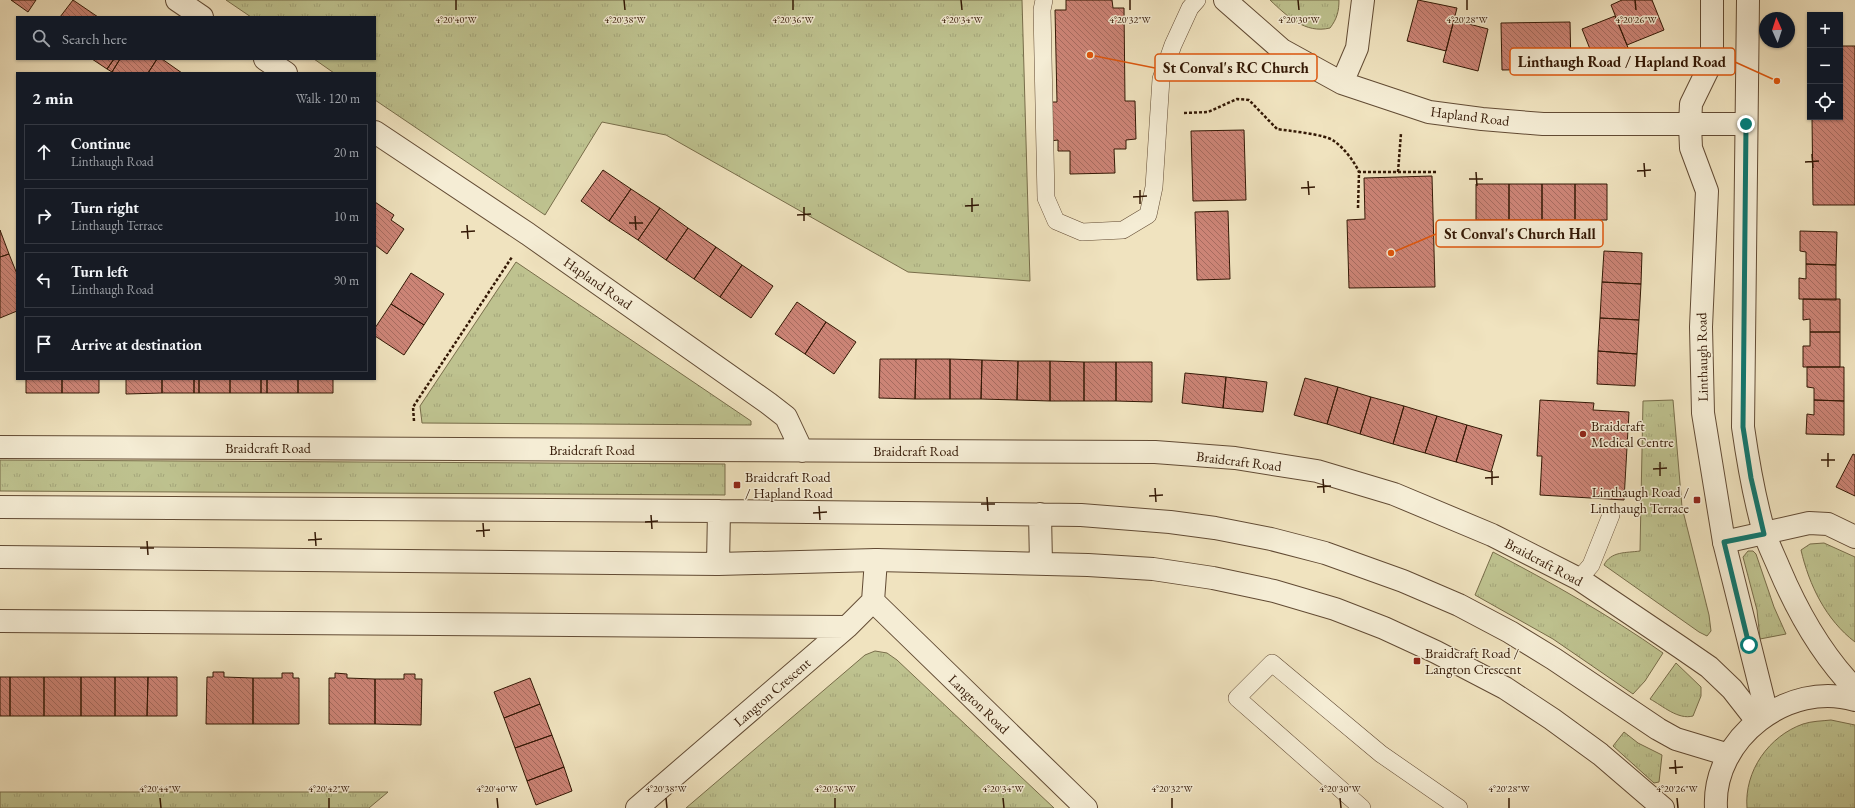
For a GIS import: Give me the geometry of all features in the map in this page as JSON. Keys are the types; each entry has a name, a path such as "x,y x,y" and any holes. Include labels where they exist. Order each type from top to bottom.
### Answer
{"street":[{"path":"177,0 201,16"},
{"name":"Hapland Road","path":"1225,0 1282,50 1342,83 1429,112 1482,119 1543,124 1746,124"},
{"path":"1342,83 1357,48 1363,0"},
{"name":"Linthaugh Road","path":"1712,0 1712,61 1691,104 1690,124 1691,148 1707,191 1701,327 1703,413 1724,542 1762,718"},
{"path":"1748,0 1743,427 1751,478 1764,534 1806,626 1837,670 1855,689"},
{"path":"266,60 284,72"},
{"name":"Hapland Road","path":"376,133 528,234 786,417 802,451"},
{"name":"Braidcraft Road","path":"0,447 1155,452 1235,458 1310,470 1394,494 1492,535 1578,579 1709,667 1762,718"},
{"path":"0,507 1040,514 1130,518 1215,528 1271,539 1325,553 1362,565 1458,604 1510,632 1554,659 1658,729 1676,739 1729,755"},
{"path":"718,564 719,511"},
{"path":"1040,514 1041,564"},
{"path":"1724,542 1810,523 1828,524 1855,537"},
{"path":"0,557 718,564 876,560 1088,565 1153,569 1213,578 1274,591 1335,609 1384,628 1436,652 1505,688 1552,719 1600,754 1663,808"},
{"path":"873,601 876,560"},
{"name":"Langton Crescent","path":"638,808 847,627 873,601"},
{"name":"Langton Road","path":"873,601 1086,808"},
{"path":"0,622 847,627"},
{"path":"1716,808 1719,781 1729,755 1742,736 1762,718 1791,702 1807,698 1834,696 1855,700"}],"lane":[{"path":"1044,0 1042,10 1046,198 1056,221 1082,232 1123,230 1148,215 1154,186 1161,80 1173,45 1190,8 1197,0"},
{"path":"1578,579 1591,565 1611,515"},
{"path":"1362,808 1237,698 1272,663 1381,754 1459,808"}],"path":[{"path":"1159,113 1208,112 1237,99 1249,100 1277,130 1303,132 1334,140 1355,163 1358,172 1358,208"},
{"path":"1398,172 1401,126"},
{"path":"1358,172 1437,172"},
{"path":"415,449 413,406 528,234"}],"green space":[{"path":"226,0 1022,0 1030,281 908,272 666,135 602,122 545,215 376,101 376,72 333,72 315,60 376,60 376,16 250,16"},
{"path":"1270,0 1339,0 1339,4 1337,15 1330,28 1321,29 1305,26 1297,22"},
{"path":"516,262 751,421 751,425 422,423 420,406"},
{"path":"1673,400 1682,507 1709,615 1711,631 1707,636 1699,632 1604,565 1607,560 1615,555 1640,551 1643,401"},
{"path":"0,460 725,464 725,495 0,491"},
{"path":"1824,543 1855,557 1855,642 1835,623 1827,612 1814,589 1804,563 1801,550 1810,544"},
{"path":"1748,551 1753,551 1756,554 1774,607 1786,634 1760,639 1757,610 1743,557"},
{"path":"1493,552 1580,600 1663,653 1645,681 1633,694 1553,639 1475,595"},
{"path":"875,651 887,653 897,660 1054,808 686,808 865,655"},
{"path":"1676,663 1701,687 1701,696 1693,716 1687,717 1676,714 1650,699"},
{"path":"1831,720 1855,725 1855,808 1747,808 1747,794 1754,768 1770,746 1779,737 1803,724"},
{"path":"1624,732 1638,743 1662,755 1659,782 1654,783 1613,746"},
{"path":"0,792 388,792 369,808 0,808"}],"building":[{"path":"11,0 36,0 28,12"},
{"path":"73,0 97,16 61,16"},
{"path":"1066,0 1112,0 1113,8 1124,8 1125,101 1135,101 1136,139 1126,140 1126,149 1114,149 1115,173 1070,174 1070,151 1058,151 1058,140 1050,141 1049,102 1057,102 1055,10 1066,10"},
{"path":"1418,0 1457,8 1446,51 1407,41"},
{"path":"1622,0 1652,0 1664,30 1627,45 1611,5"},
{"path":"1615,16 1631,55 1598,69 1582,29"},
{"path":"1454,20 1488,29 1478,71 1443,62"},
{"path":"1570,22 1571,69 1502,70 1501,23"},
{"path":"1843,46 1855,46 1855,205 1813,205 1812,120 1843,120"},
{"path":"94,60 113,60 107,69"},
{"path":"113,60 119,60 112,72 107,69"},
{"path":"119,60 156,60 149,72 112,72"},
{"path":"156,60 163,60 181,72 149,72"},
{"path":"1244,130 1246,200 1193,201 1191,131"},
{"path":"603,170 631,189 609,221 581,201"},
{"path":"1432,176 1435,287 1349,288 1347,220 1365,219 1364,178"},
{"path":"1476,184 1509,184 1509,220 1476,220"},
{"path":"1509,184 1542,184 1542,220 1509,220"},
{"path":"1542,184 1575,184 1575,220 1542,220"},
{"path":"1575,184 1607,184 1607,220 1575,220"},
{"path":"631,189 660,208 638,240 609,221"},
{"path":"376,203 394,215 391,220 404,229 387,254 376,246"},
{"path":"660,208 688,228 666,260 638,240"},
{"path":"1228,211 1230,279 1197,280 1195,212"},
{"path":"688,228 716,247 694,279 666,260"},
{"path":"0,230 9,254 0,257"},
{"path":"1800,231 1837,232 1836,265 1806,264 1806,252 1800,251"},
{"path":"716,247 742,265 720,297 694,279"},
{"path":"1604,251 1642,253 1641,284 1602,282"},
{"path":"9,254 16,272 16,311 0,318 0,257"},
{"path":"1806,264 1836,265 1836,300 1799,299 1799,278 1806,279"},
{"path":"742,265 773,286 751,318 720,297"},
{"path":"411,273 444,294 424,325 391,304"},
{"path":"1602,282 1641,284 1639,320 1600,318"},
{"path":"1803,299 1840,299 1840,332 1810,332 1810,319 1803,320"},
{"path":"797,302 826,322 805,354 775,334"},
{"path":"391,304 424,325 404,355 376,337 376,326"},
{"path":"1600,318 1639,320 1637,354 1598,351"},
{"path":"826,322 856,342 834,374 805,354"},
{"path":"1810,332 1840,332 1840,367 1803,367 1803,346 1810,346"},
{"path":"1598,351 1637,354 1635,386 1597,384"},
{"path":"880,359 916,359 915,399 879,398"},
{"path":"916,359 950,359 950,399 915,399"},
{"path":"950,359 982,360 981,399 950,399"},
{"path":"982,360 1018,361 1017,400 981,399"},
{"path":"1018,361 1050,361 1050,401 1017,400"},
{"path":"1050,361 1084,362 1084,401 1050,401"},
{"path":"1084,362 1116,362 1116,401 1084,401"},
{"path":"1116,362 1152,362 1152,402 1116,401"},
{"path":"1807,367 1844,367 1844,401 1814,400 1814,388 1807,387"},
{"path":"1185,373 1226,377 1223,408 1182,403"},
{"path":"1226,377 1267,382 1263,412 1223,408"},
{"path":"1305,378 1338,387 1327,424 1294,415"},
{"path":"26,380 62,380 62,393 26,393"},
{"path":"62,380 99,380 99,393 62,393"},
{"path":"126,380 162,380 162,393 126,394"},
{"path":"162,380 194,380 194,393 162,393"},
{"path":"194,380 199,380 199,393 194,393"},
{"path":"199,380 230,380 230,393 199,393"},
{"path":"230,380 261,380 261,393 230,393"},
{"path":"261,380 267,380 267,393 261,393"},
{"path":"267,380 298,380 298,393 267,393"},
{"path":"298,380 333,380 333,393 298,393"},
{"path":"1338,387 1371,397 1360,434 1327,424"},
{"path":"1371,397 1404,406 1393,444 1360,434"},
{"name":"Braidcraft Medical Centre","path":"1540,400 1594,403 1593,410 1629,412 1624,500 1540,495 1542,456 1537,456"},
{"path":"1814,400 1844,401 1844,435 1806,434 1807,414 1814,415"},
{"path":"1404,406 1437,416 1425,453 1393,444"},
{"path":"1437,416 1467,425 1456,462 1425,453"},
{"path":"1467,425 1502,435 1491,472 1456,462"},
{"path":"1853,454 1855,455 1855,496 1836,487"},
{"path":"213,672 224,672 224,677 253,678 253,724 206,724 207,677 213,677"},
{"path":"282,673 293,673 293,678 299,678 299,724 253,724 253,678 282,678"},
{"path":"335,673 347,674 347,678 375,679 375,724 329,724 329,678 335,678"},
{"path":"404,674 415,674 415,679 422,679 421,725 375,724 375,679 404,679"},
{"path":"0,677 10,677 10,716 0,716"},
{"path":"10,677 44,677 44,716 10,716"},
{"path":"44,677 81,677 81,716 44,716"},
{"path":"81,677 115,677 115,716 81,716"},
{"path":"115,677 148,677 147,716 115,716"},
{"path":"148,677 177,677 177,716 147,716"},
{"path":"530,678 540,704 504,718 494,692"},
{"path":"540,704 552,735 515,748 504,718"},
{"path":"552,735 564,767 527,781 515,748"},
{"path":"564,767 572,791 536,805 527,781"}],"place":[{"name":"St Conval's RC Church","path":"1090,55"},
{"name":"Linthaugh Road / Hapland Road","path":"1777,81"},
{"name":"St Conval's Church Hall","path":"1391,253"},
{"name":"Braidcraft Medical Centre","path":"1583,434"},
{"name":"Braidcraft Road / Hapland Road","path":"737,485"},
{"name":"Linthaugh Road / Linthaugh Terrace","path":"1697,500"},
{"name":"Braidcraft Road / Langton Crescent","path":"1417,661"}],"route":[{"path":"1746,124 1743,427 1751,478 1764,534 1724,542 1749,645"}]}
